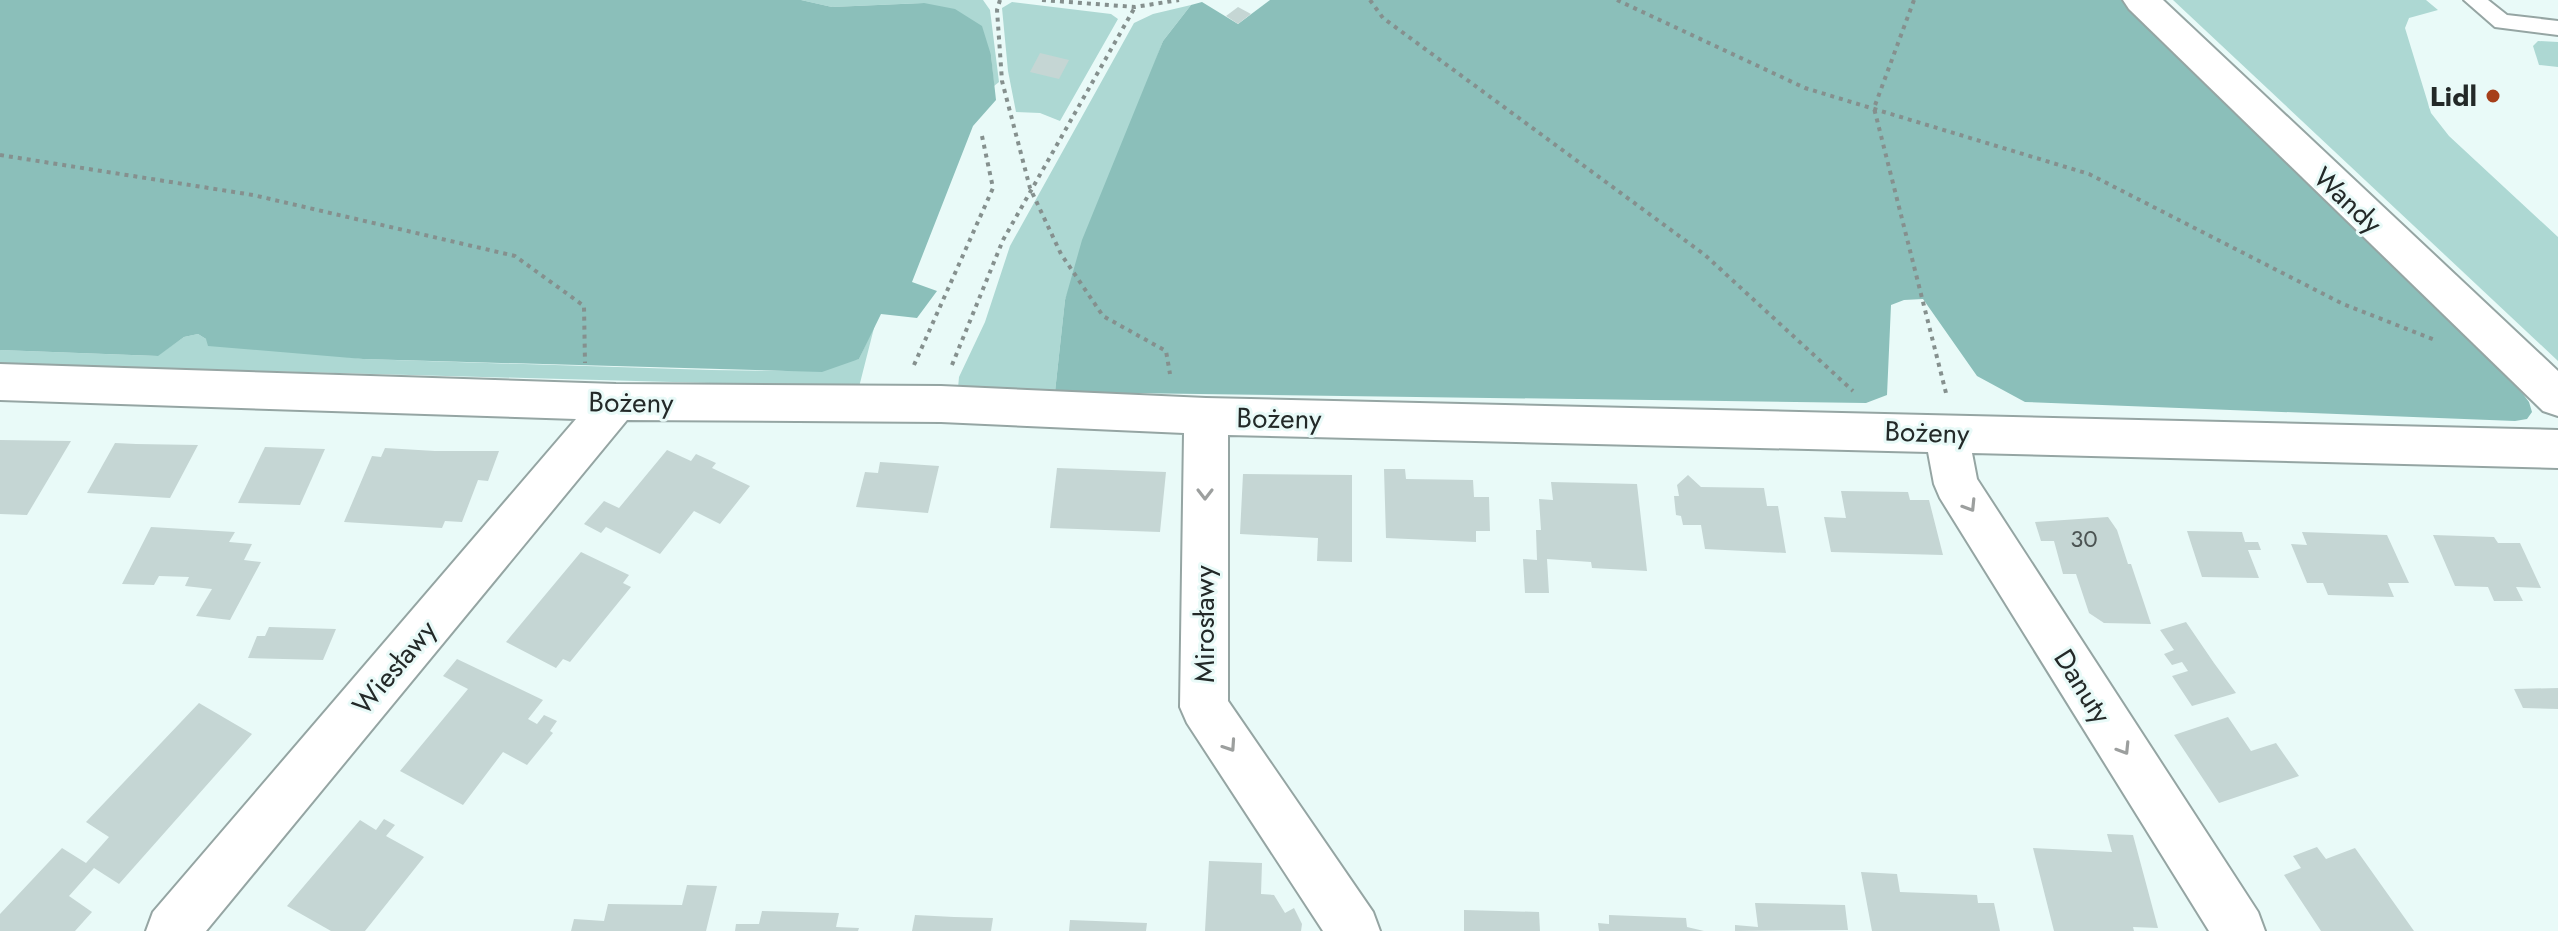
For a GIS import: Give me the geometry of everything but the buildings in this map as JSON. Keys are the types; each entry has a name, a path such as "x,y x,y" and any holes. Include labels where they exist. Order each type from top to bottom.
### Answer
{"street":[{"name":"Wandy","path":"2141,0 2558,398"},
{"name":"Bożeny","path":"0,382 616,402 896,404 1206,416 2558,449"},
{"name":"Wiesławy","path":"179,929 616,402"},
{"name":"Mirosławy","path":"1206,416 1204,707 1354,931"},
{"name":"Danuty","path":"1951,433 1956,484 2239,931"}],"lane":[{"path":"2474,0 2502,22 2558,28"}],"path":[{"path":"1000,0 997,10 1002,81 1030,188 1061,254 1103,316 1166,351 1171,379"},
{"path":"1042,0 1135,7 1179,0"},
{"path":"1370,0 1383,18 1705,255 1854,392"},
{"path":"1617,0 1805,88 2089,174 2343,304 2440,342"},
{"path":"1914,0 1874,108 1951,433"},
{"path":"948,375 1003,240 1135,7"},
{"path":"896,404 993,188 982,136"},
{"path":"0,155 253,195 515,256 584,306 585,368"}],"shaded area":[{"path":"0,0 801,0 832,7 924,3 955,9 982,26 991,55 996,100 973,126 912,282 937,291 917,318 881,314 859,359 822,372 363,359 208,346 206,339 198,334 184,337 158,356 0,350"},
{"path":"801,0 983,0 990,10 999,82 994,86 991,55 923,3 832,7"},
{"path":"1270,0 2128,0 2523,394 2532,412 2527,419 2515,421 2025,402 1977,376 1923,299 1904,300 1891,305 1887,395 1866,403 1055,392 1065,300 1082,240 1163,41 1191,5 1202,2 1238,24"},
{"path":"2173,0 2426,0 2438,10 2409,18 2405,28 2431,113 2449,136 2558,237 2558,361"},
{"path":"1012,2 1111,14 1118,19 1060,121 1040,113 1016,112 1008,71 1002,8"},
{"path":"1191,5 1163,41 1065,300 1055,392 958,388 959,377 985,322 1010,246 1134,23 1153,14"},
{"path":"2538,41 2558,42 2558,67 2539,65 2533,46"},
{"path":"875,324 859,387 0,364 0,350 157,356 184,337 198,334 206,339 363,359 783,371 859,359"}],"place":[{"name":"Lidl","path":"2493,96"}]}
